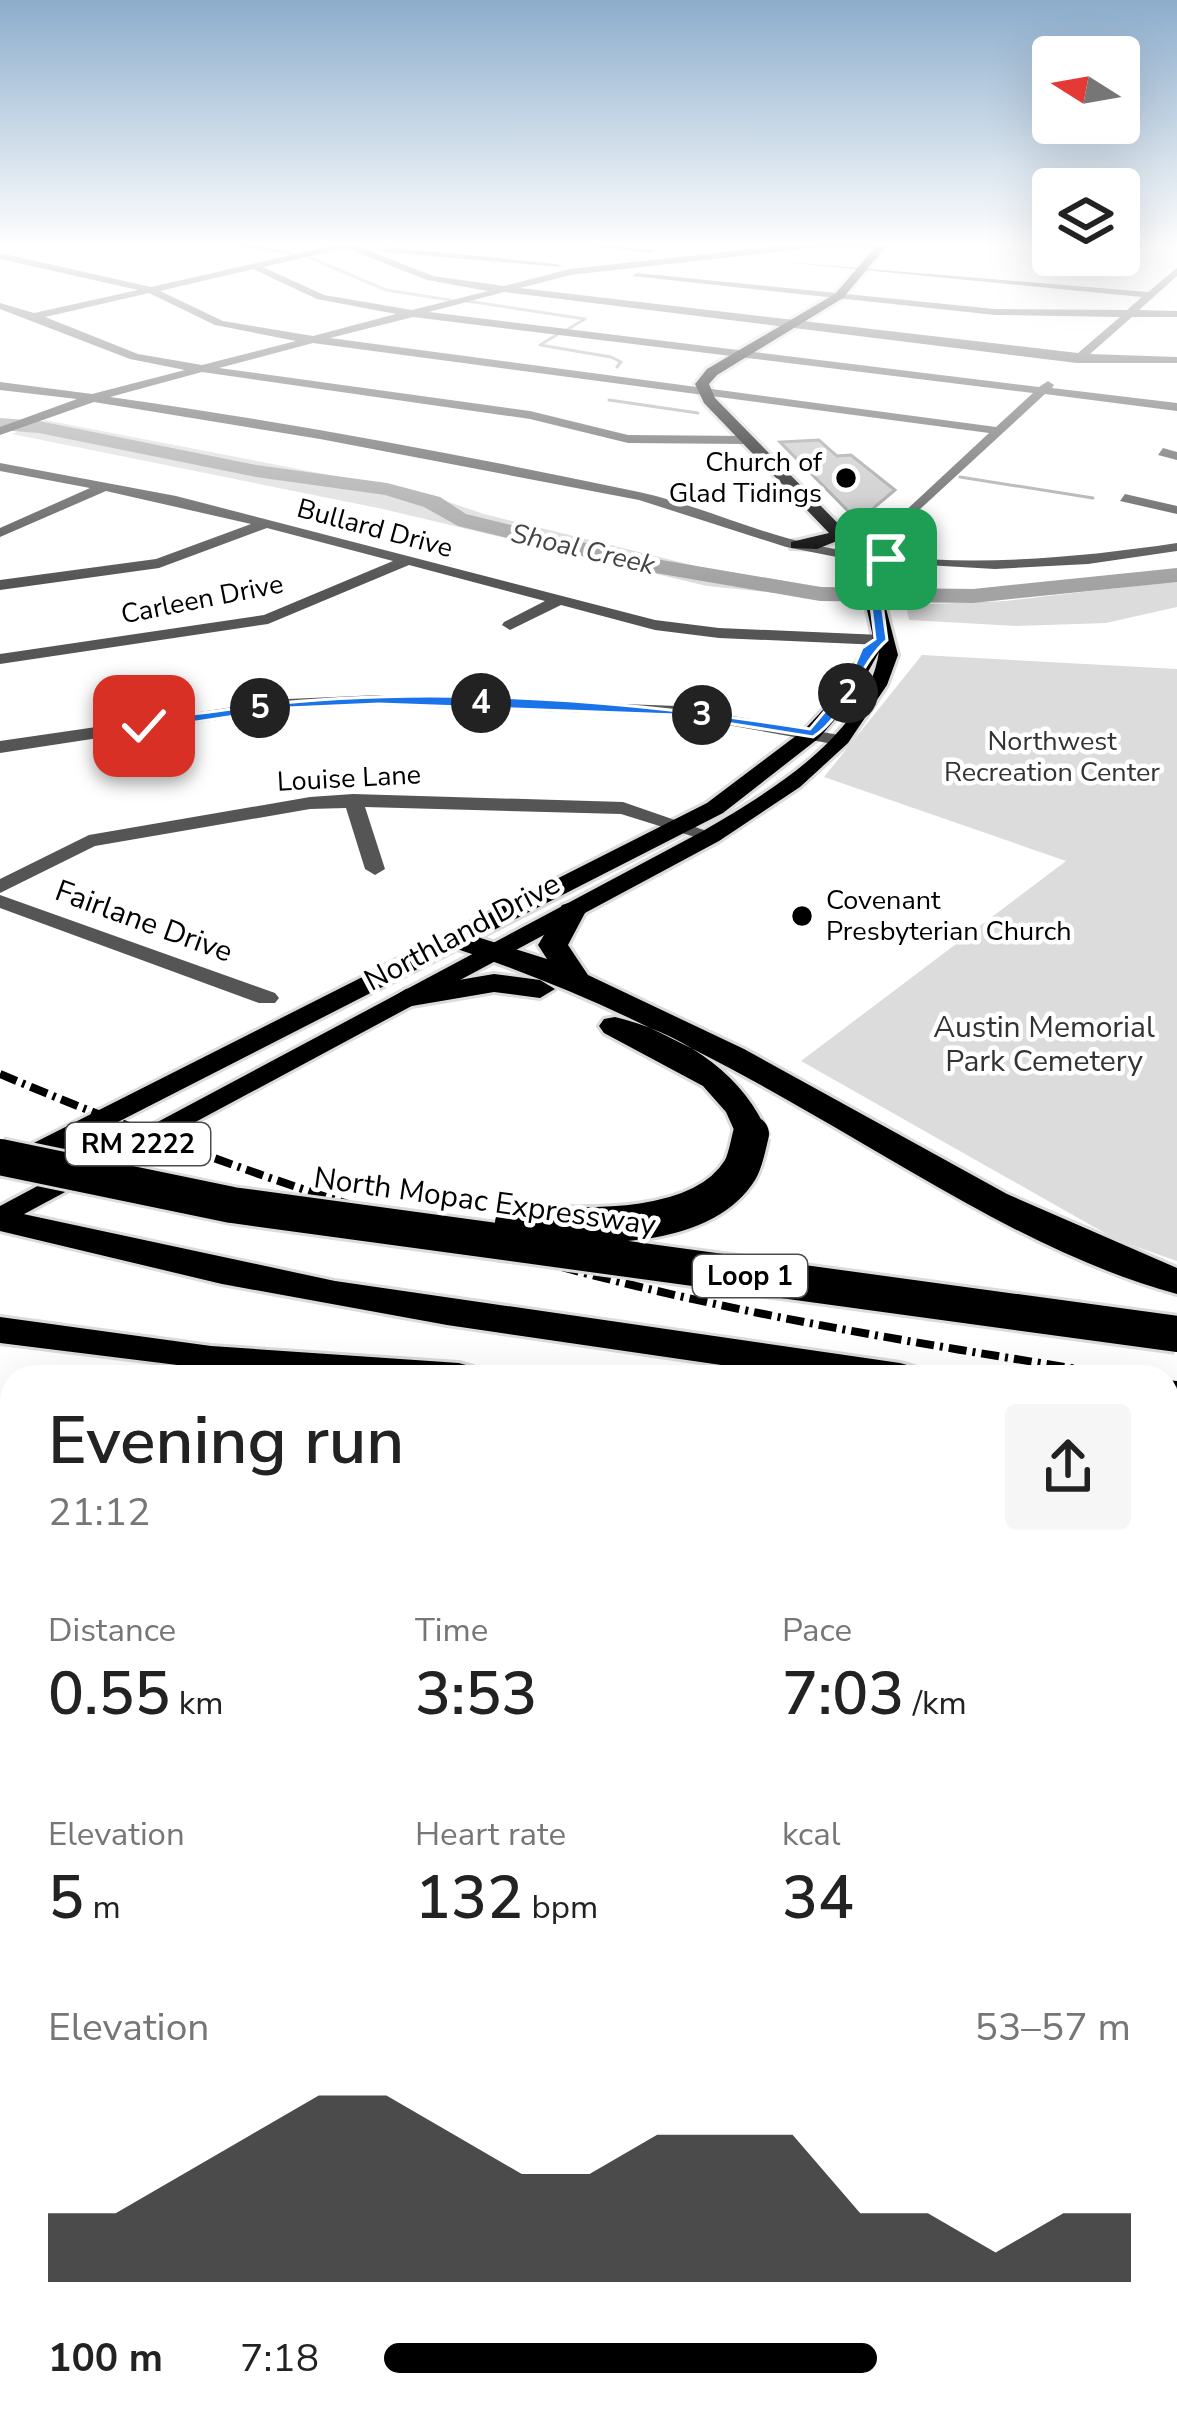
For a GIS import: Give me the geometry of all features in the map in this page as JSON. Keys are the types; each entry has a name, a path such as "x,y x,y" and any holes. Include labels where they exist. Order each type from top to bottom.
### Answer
{"highway":[{"path":"572,911 553,945 578,982"},
{"path":"478,949 578,982 761,1070 997,1207 1075,1245 1177,1282"},
{"path":"323,1217 579,1226 656,1219 696,1206 740,1172 751,1134 744,1108 729,1089 706,1071 540,989 478,949"},
{"path":"406,998 494,983 540,989"},
{"name":"North Mopac Expressway","path":"0,1157 132,1187 323,1217 1177,1334"},
{"path":"0,1175 238,1226 1177,1354"},
{"path":"0,1219 69,1247 235,1294 666,1365"},
{"path":"0,1240 819,1365"},
{"path":"0,1330 211,1359 294,1365"}],"main road":[{"path":"703,392 705,378 739,356"},
{"name":"RM 2222","path":"703,392 861,557"},
{"path":"797,545 818,544 840,534"},
{"name":"Northland Drive","path":"0,1175 478,949 572,911 711,836 785,789 839,740 875,696 889,655 881,640 873,581 861,557"},
{"name":"Northland Drive","path":"0,1219 406,998 478,949 767,774 813,733 852,687 866,651 881,640"}],"street":[{"path":"135,356 530,415 628,439 747,440"},
{"path":"0,431 90,398 248,356"},
{"path":"434,356 1000,430"},
{"path":"762,356 1177,407"},
{"path":"1074,356 1177,360"},
{"path":"1068,368 1080,357"},
{"path":"892,531 1055,379"},
{"path":"0,386 272,427 638,496 797,545 861,557 993,562 1177,547"},
{"name":"Bullard Drive","path":"0,466 265,524 680,629 881,640"},
{"path":"0,533 103,487"},
{"path":"1125,498 1177,510"},
{"path":"0,586 159,563 265,524"},
{"name":"Carleen Drive","path":"0,659 268,620 406,561"},
{"path":"510,625 558,601"},
{"path":"0,747 288,704 347,700 657,710 839,740"},
{"path":"353,800 375,869"},
{"name":"Louise Lane","path":"0,886 89,841 269,808 353,800 622,808 711,836"},
{"name":"Fairlane Drive","path":"0,901 267,998"}],"green space":[{"path":"45,420 422,493 484,514 704,568 841,590 844,600 707,586 383,509 12,434"},
{"path":"1177,581 1177,607 1106,623 1017,626 909,620 906,605 1006,601"},
{"name":"Austin Memorial Park Cemetery","path":"922,655 1177,669 1177,1261 1117,1240 801,1061 1066,861 824,777"}],"building":[{"name":"Church of Glad Tidings","path":"819,440 837,456 851,455 895,490 864,516 852,515 780,442"}],"waterway":[{"path":"607,356 621,362 617,367"},
{"path":"609,400 698,413"},
{"name":"Shoal Creek","path":"0,424 39,427 256,471 387,489 432,502 458,519 644,564 820,594 973,596 1177,575"},
{"path":"960,477 1093,498"}],"railway":[{"path":"0,1074 154,1136 467,1241 690,1298 1054,1365"}],"place":[{"name":"Church of Glad Tidings","path":"846,478"},
{"name":"Covenant Presbyterian Church","path":"802,916"}],"route":[{"path":"144,726 288,704 379,700 676,711 813,733 852,687 866,651 881,640 879,607 861,557 886,559"}],"park label":[{"name":"Northwest Recreation Center","path":"1052,756"}]}
